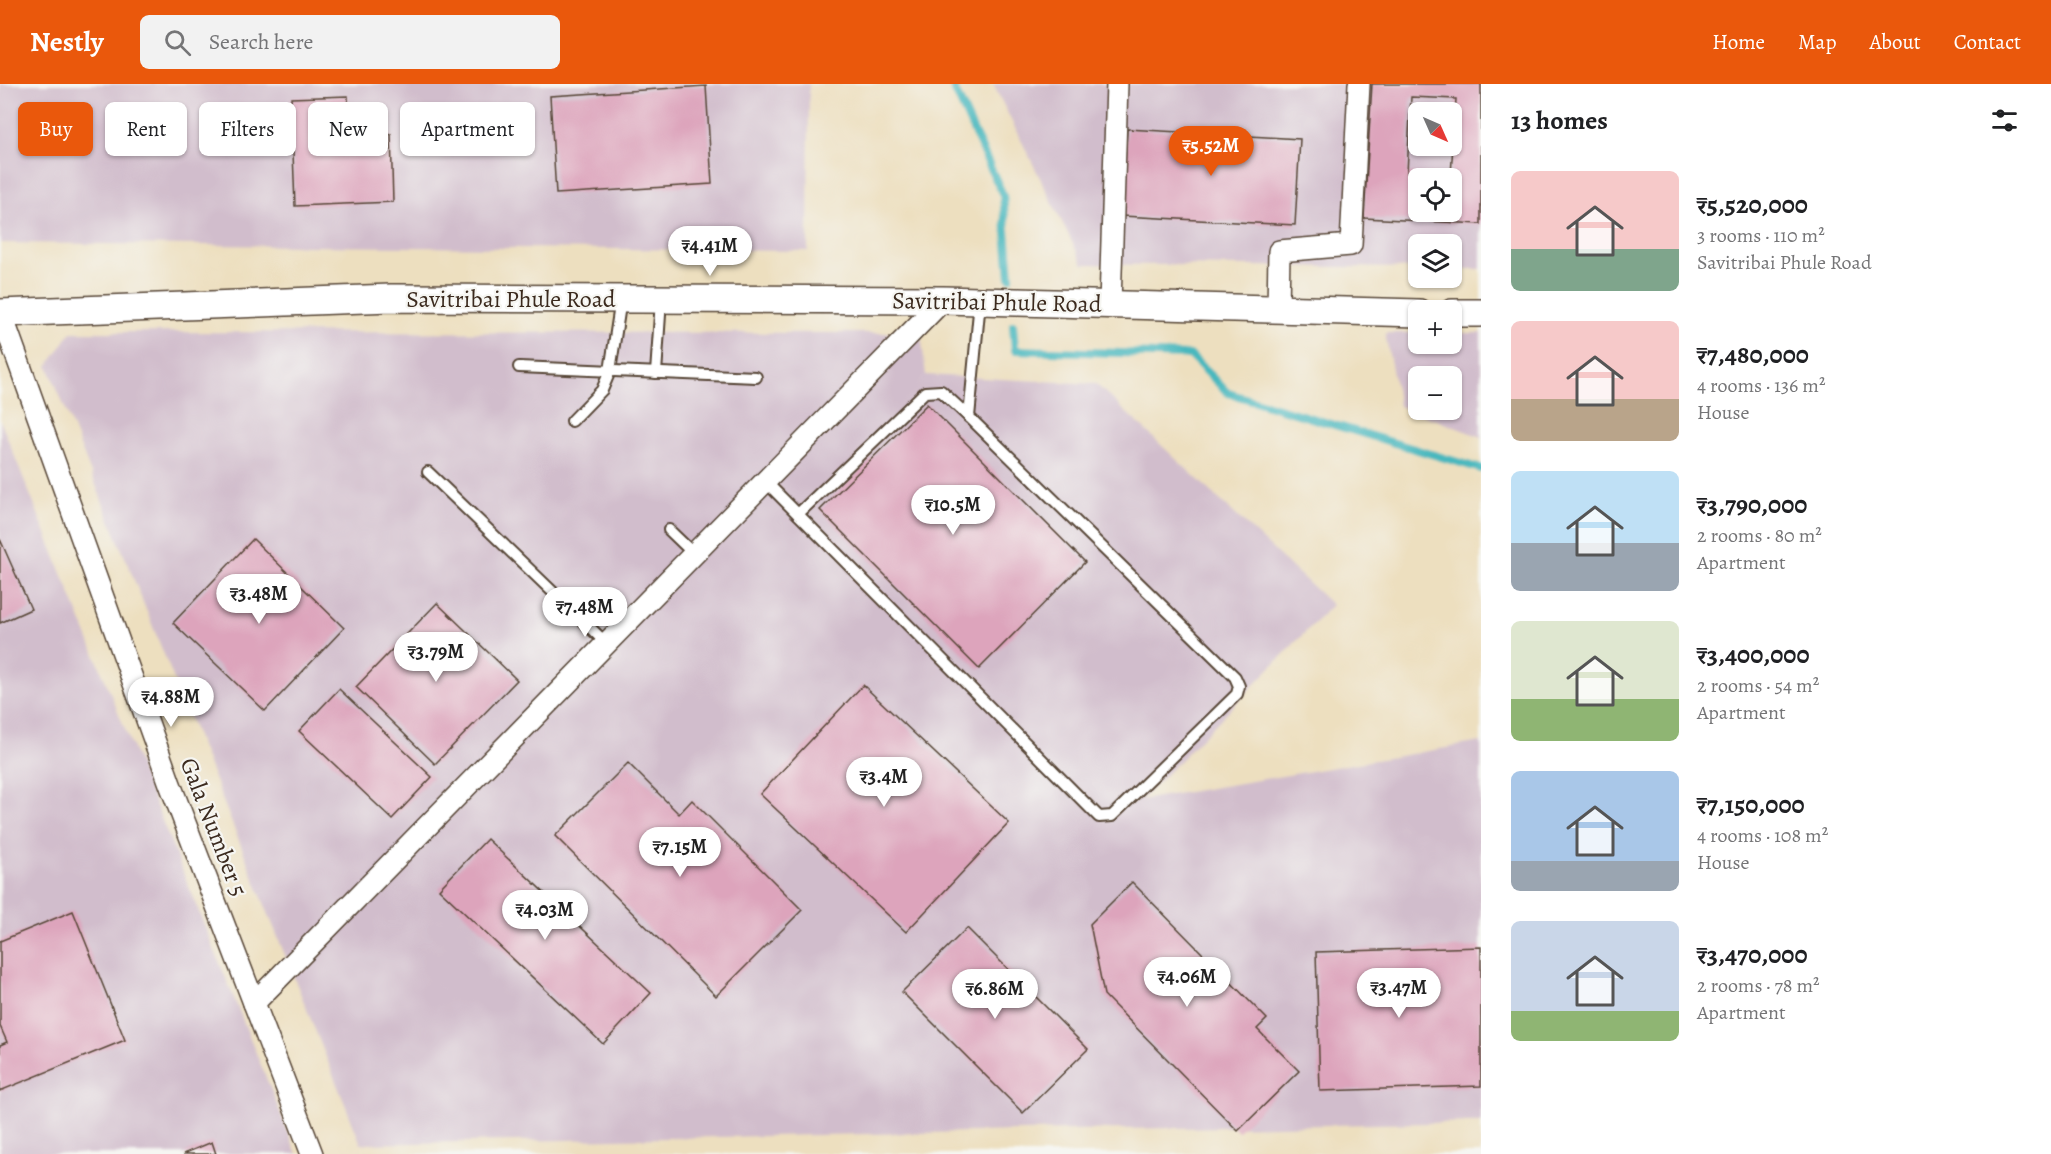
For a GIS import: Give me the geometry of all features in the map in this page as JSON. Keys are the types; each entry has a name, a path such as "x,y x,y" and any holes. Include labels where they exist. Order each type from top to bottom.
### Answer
{"street":[{"path":"1110,304 1117,84"},
{"path":"1278,310 1279,251 1351,245 1359,84"},
{"name":"Savitribai Phule Road","path":"0,313 391,298 943,300 1408,313"},
{"path":"254,1003 943,300"},
{"name":"Gala Number 5","path":"0,313 170,784 312,1154"},
{"path":"1462,313 1481,313"}],"lane":[{"path":"572,421 602,390 610,371 621,299"},
{"path":"656,373 661,299"},
{"path":"969,417 980,301"},
{"path":"519,368 756,377"},
{"path":"766,482 1099,817 1112,816 1237,694 1239,686 1218,661 941,391 925,392 798,514"},
{"path":"428,472 607,644"},
{"path":"669,530 694,555"}],"shaded area":[{"path":"0,84 809,84 808,251 0,243"},
{"path":"993,84 1481,84 1481,269 1462,269 1462,234 1408,234 1408,268 1083,264"},
{"path":"71,332 921,333 926,375 1096,384 1332,605 1141,800 1481,742 1481,1122 361,1144 48,366"},
{"path":"1385,333 1408,333 1408,354 1462,354 1462,333 1481,333 1481,437 1436,420 1462,420 1462,366 1408,366 1408,409 1399,406"},
{"path":"0,420 297,1154 0,1154"}],"building":[{"path":"1372,84 1481,84 1481,224 1442,222 1462,222 1462,168 1451,168 1452,156 1462,156 1462,102 1456,102 1456,99 1411,97 1411,102 1408,102 1408,220 1364,218"},
{"path":"706,86 712,184 556,194 550,96"},
{"path":"348,96 348,102 308,102 308,156 388,156 388,134 391,134 393,202 295,206 293,156 296,156 296,102 291,102 291,98"},
{"path":"1127,129 1300,139 1295,225 1122,216"},
{"path":"927,404 1085,562 979,669 820,510"},
{"path":"0,539 31,609 0,623"},
{"path":"253,539 344,628 265,711 173,623"},
{"path":"437,603 517,680 435,764 356,687"},
{"path":"863,685 1009,823 906,932 760,794"},
{"path":"339,689 432,777 392,819 299,731"},
{"path":"628,763 679,814 692,800 802,910 716,996 555,836"},
{"path":"487,839 651,993 603,1044 439,889"},
{"path":"1132,882 1267,1019 1257,1029 1299,1071 1238,1131 1104,995 1090,924"},
{"path":"73,911 125,1040 0,1091 0,1045 7,1042 0,1026 0,941"},
{"path":"967,928 1088,1049 1023,1113 902,992"},
{"path":"1481,947 1481,1086 1320,1091 1316,952"},
{"path":"212,1142 216,1154 183,1154"}],"waterway":[{"path":"952,84 1003,195 1010,277"},
{"path":"1013,325 1015,350 1190,355 1228,393 1481,469"}]}
